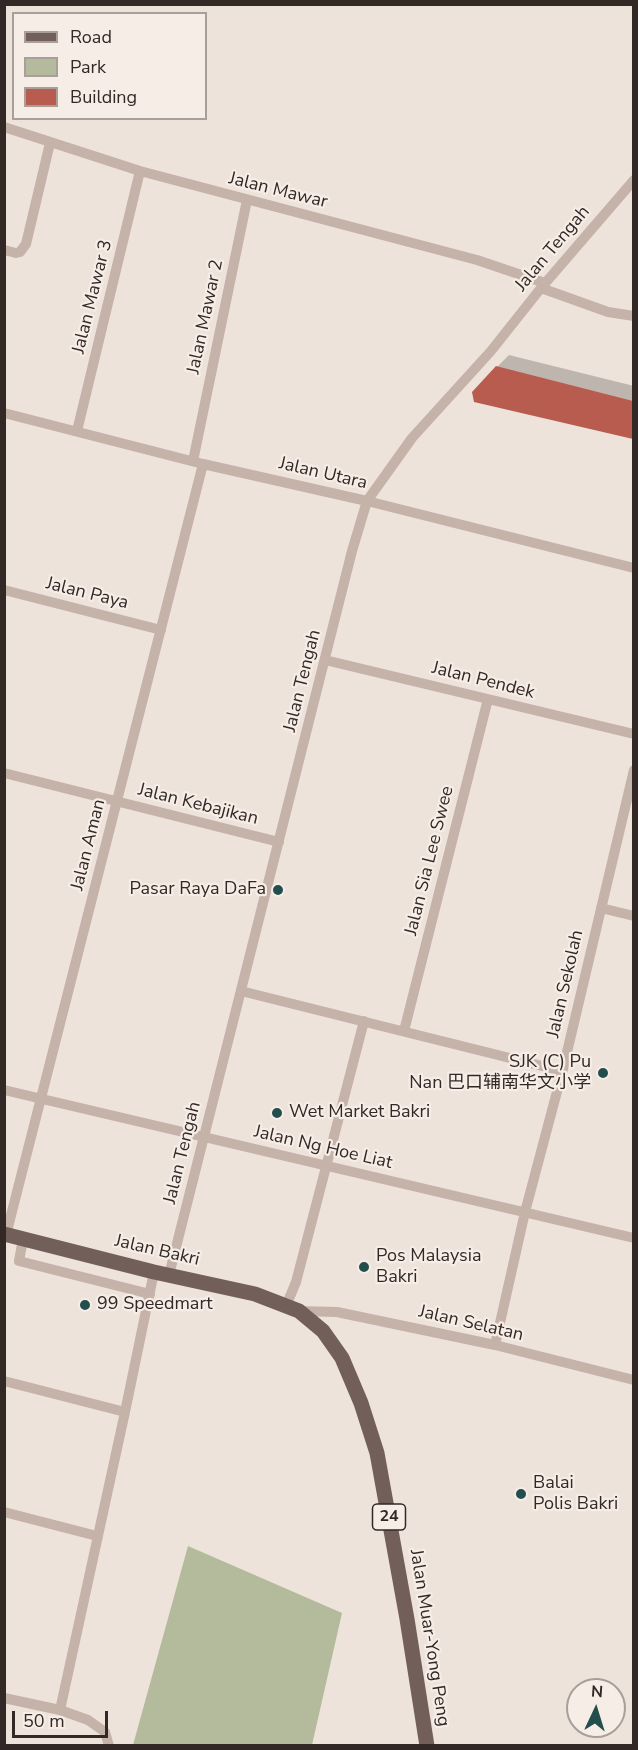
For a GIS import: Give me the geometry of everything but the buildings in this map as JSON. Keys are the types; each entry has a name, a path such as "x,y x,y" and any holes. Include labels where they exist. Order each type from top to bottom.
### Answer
{"main road":[{"name":"Jalan Bakri","path":"5,1234 255,1294 293,1298"},
{"name":"Jalan Muar-Yong Peng","path":"293,1298 340,1353 361,1403 378,1453 427,1746"}],"street":[{"name":"Jalan Mawar","path":"4,127 140,171 477,260 608,312 633,316"},
{"path":"4,250 20,252 26,244 50,143"},
{"name":"Jalan Mawar 3","path":"77,431 140,171"},
{"name":"Jalan Tengah","path":"60,1710 150,1294 162,1273 204,1137 352,551 367,501 412,438 491,351 543,285 633,180"},
{"name":"Jalan Mawar 2","path":"197,455 247,200"},
{"name":"Jalan Utara","path":"4,413 77,431 197,455 367,501 633,568"},
{"name":"Jalan Aman","path":"5,1234 161,630 197,455"},
{"name":"Jalan Paya","path":"4,590 161,630"},
{"name":"Jalan Pendek","path":"325,660 633,734"},
{"name":"Jalan Sia Lee Swee","path":"404,1031 488,699"},
{"name":"Jalan Sekolah","path":"495,1345 525,1212 562,1071 633,770"},
{"name":"Jalan Kebajikan","path":"4,773 279,842"},
{"path":"601,908 633,916"},
{"path":"241,991 562,1071"},
{"path":"293,1298 364,1021"},
{"name":"Jalan Ng Hoe Liat","path":"4,1090 633,1238"},
{"path":"23,1239 19,1262 150,1294"},
{"name":"Jalan Selatan","path":"293,1298 337,1312 495,1345 633,1380"},
{"path":"4,1382 125,1413"},
{"path":"4,1512 97,1536"},
{"path":"4,1698 60,1710 88,1720 105,1732 109,1746"}],"green space":[{"path":"188,1546 342,1613 312,1745 133,1745"}],"place":[{"name":"Pasar Raya DaFa","path":"278,890"},
{"name":"SJK (C) Pu Nan 巴口辅南华文小学","path":"603,1073"},
{"name":"Wet Market Bakri","path":"277,1113"},
{"name":"Pos Malaysia Bakri","path":"364,1267"},
{"name":"99 Speedmart","path":"85,1305"},
{"name":"Balai Polis Bakri","path":"521,1494"}]}
